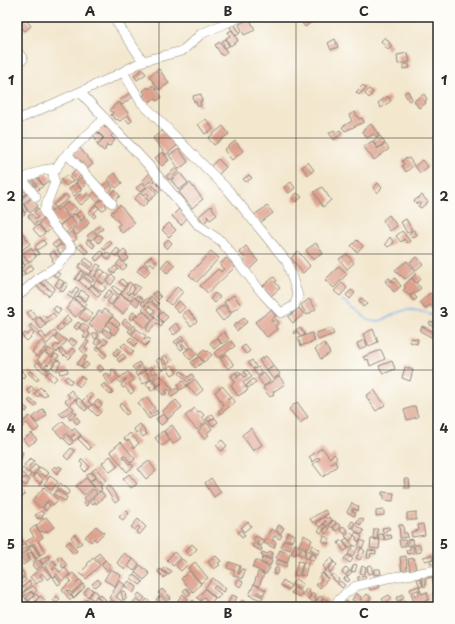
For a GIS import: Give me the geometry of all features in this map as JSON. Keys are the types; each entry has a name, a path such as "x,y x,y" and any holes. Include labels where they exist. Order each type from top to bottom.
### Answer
{"street":[{"path":"113,17 143,61"},
{"path":"17,120 123,72 143,61 182,51 202,34 240,17"},
{"path":"17,51 23,59"},
{"path":"80,92 152,169 199,226 221,241 281,314 294,306 298,296 287,262 229,191 141,102 123,72"},
{"path":"17,296 40,277 57,266 72,248 44,211 55,182 53,173 67,154 105,118"},
{"path":"67,154 112,203"},
{"path":"36,197 20,180 43,170 57,168"},
{"path":"333,607 346,593 356,586 388,578 438,570"}],"building":[{"path":"20,17 24,17 31,26 25,31 22,28 19,30 17,27 17,20"},
{"path":"303,17 314,17 315,19 305,27 299,19"},
{"path":"250,19 255,30 244,35 239,24"},
{"path":"234,24 240,33 236,36 230,27"},
{"path":"232,30 238,41 230,46 226,38 230,36 228,32"},
{"path":"385,37 392,46 388,50 381,41"},
{"path":"226,39 229,46 225,48 222,41"},
{"path":"335,39 338,47 331,50 328,43"},
{"path":"220,42 227,52 222,56 215,45"},
{"path":"408,53 410,62 398,64 397,55"},
{"path":"409,64 410,68 403,69 403,65"},
{"path":"142,69 146,74 137,80 134,76"},
{"path":"159,69 169,83 159,90 149,76"},
{"path":"153,85 162,97 157,101 155,98 148,103 143,96 145,94 143,91 148,87 149,89"},
{"path":"363,85 366,88 359,95 356,92"},
{"path":"369,89 373,92 369,98 365,94"},
{"path":"408,91 412,99 409,101 404,93"},
{"path":"131,92 134,96 122,105 119,101"},
{"path":"201,94 201,106 197,106 196,102 194,102 193,96"},
{"path":"424,94 427,99 425,101 426,103 419,108 414,101"},
{"path":"388,96 391,101 381,108 378,103"},
{"path":"118,102 129,114 120,121 117,119 116,120 111,115 113,113 110,110"},
{"path":"355,112 359,119 362,118 364,122 345,131 342,127 352,121 349,115"},
{"path":"128,115 132,121 129,123 125,118"},
{"path":"206,119 213,129 205,134 198,124"},
{"path":"371,124 379,135 376,137 374,134 367,138 362,131"},
{"path":"102,125 105,128 107,126 114,133 111,136 115,140 110,146 106,145 106,149 104,151 97,145 104,138 96,130"},
{"path":"223,126 229,134 214,145 208,138"},
{"path":"166,130 179,144 166,155 153,138 162,131 163,132"},
{"path":"334,130 336,133 340,130 342,133 334,140 329,133"},
{"path":"96,131 103,138 98,144 95,141 97,139 92,134"},
{"path":"380,136 385,143 378,148 373,141"},
{"path":"235,141 243,151 232,160 224,150"},
{"path":"372,141 377,149 385,144 389,149 374,160 364,147"},
{"path":"80,148 93,164 86,170 80,164 83,162 81,160 78,162 72,155"},
{"path":"179,149 188,162 179,169 169,155"},
{"path":"162,152 169,160 162,166 155,158"},
{"path":"409,158 414,165 406,172 402,166 404,164 402,161"},
{"path":"218,159 226,167 218,175 210,167"},
{"path":"422,160 428,167 420,173 415,166"},
{"path":"308,162 314,170 308,175 302,167"},
{"path":"176,168 179,171 169,180 166,176"},
{"path":"76,169 81,175 76,180 71,174"},
{"path":"46,172 51,179 43,185 38,178"},
{"path":"115,173 122,183 116,188 108,179"},
{"path":"150,173 154,177 146,185 142,181"},
{"path":"180,173 188,183 179,190 171,180"},
{"path":"67,175 73,181 66,186 61,180"},
{"path":"249,175 252,178 246,182 243,179"},
{"path":"36,176 43,186 35,192 28,182 31,180 35,186 37,185 32,178"},
{"path":"83,176 87,180 84,183 86,185 82,189 76,182"},
{"path":"153,180 159,186 161,184 164,187 159,192 150,183"},
{"path":"108,181 113,188 107,193 101,187"},
{"path":"291,182 295,188 289,193 284,187"},
{"path":"76,183 81,190 74,196 69,189"},
{"path":"142,183 146,187 140,192 136,188"},
{"path":"190,183 203,199 192,208 179,192"},
{"path":"378,183 382,188 377,193 373,188"},
{"path":"150,185 157,194 149,201 146,198 149,195 147,193 144,195 141,192"},
{"path":"322,187 331,200 323,207 314,192"},
{"path":"97,190 103,197 97,202 91,195"},
{"path":"115,190 120,196 114,201 109,195"},
{"path":"25,191 27,193 17,200 17,196"},
{"path":"29,193 32,197 23,203 27,211 25,213 18,201"},
{"path":"88,193 91,197 81,205 75,198 80,194 83,197"},
{"path":"140,193 149,201 143,207 134,199"},
{"path":"297,193 302,197 296,202 292,198"},
{"path":"66,194 69,198 56,208 53,205"},
{"path":"422,195 428,202 421,208 418,206 421,203 420,202 417,204 414,201"},
{"path":"32,198 38,206 30,213 24,205"},
{"path":"104,198 107,202 105,204 107,207 102,211 96,204"},
{"path":"68,202 77,209 70,216 62,207"},
{"path":"96,205 99,208 94,213 96,216 94,218 89,212"},
{"path":"120,205 135,223 122,233 117,226 120,224 111,213"},
{"path":"211,206 217,215 210,220 207,216 208,219 204,223 199,216"},
{"path":"267,206 273,213 260,223 254,215"},
{"path":"20,207 25,214 21,216 17,210 17,208"},
{"path":"61,207 69,218 59,225 49,212 55,208 57,211"},
{"path":"38,208 45,217 37,223 36,222 35,225 28,216 32,214 36,219 38,217 34,212"},
{"path":"179,209 187,218 181,225 172,216"},
{"path":"80,211 85,216 81,220 76,214"},
{"path":"75,214 81,220 77,223 71,217"},
{"path":"389,215 397,226 390,231 383,220"},
{"path":"70,217 76,224 66,233 60,226"},
{"path":"85,218 89,223 77,235 72,230"},
{"path":"45,219 52,228 46,233 39,224"},
{"path":"406,219 412,230 407,233 401,222"},
{"path":"169,223 176,230 169,237 162,230"},
{"path":"38,225 45,233 40,237 33,229"},
{"path":"100,225 103,229 97,233 94,230"},
{"path":"414,230 417,235 412,238 409,234"},
{"path":"72,231 77,239 71,243 66,236"},
{"path":"93,231 97,235 91,240 87,236"},
{"path":"402,231 410,241 407,243 404,239 401,242 396,236"},
{"path":"23,233 30,244 20,251 17,247 17,237"},
{"path":"98,234 103,237 99,243 94,239"},
{"path":"390,237 394,243 388,247 385,244"},
{"path":"88,239 95,245 93,248 86,242"},
{"path":"168,239 172,243 167,249 163,245"},
{"path":"43,240 46,244 37,250 35,246"},
{"path":"58,240 61,244 55,248 52,245"},
{"path":"109,240 112,243 105,250 102,248"},
{"path":"357,240 363,246 357,252 351,246"},
{"path":"316,243 323,253 313,260 306,250"},
{"path":"61,244 62,246 66,244 70,249 62,256 56,248"},
{"path":"80,244 88,251 86,254 77,247"},
{"path":"246,246 258,261 249,270 243,263 246,259 239,252"},
{"path":"31,248 33,251 36,249 39,254 36,256 34,253 36,257 29,262 23,253"},
{"path":"117,248 120,251 116,256 112,254"},
{"path":"124,250 129,258 124,262 118,256"},
{"path":"54,251 59,259 54,263 50,254"},
{"path":"101,251 104,254 97,261 94,258"},
{"path":"211,251 219,258 197,282 189,275"},
{"path":"298,251 310,266 303,273 291,258"},
{"path":"106,252 112,256 109,260 104,256"},
{"path":"347,254 354,263 347,269 339,259"},
{"path":"23,255 28,263 25,265 20,258"},
{"path":"151,256 157,262 154,266 150,262 147,265 144,262"},
{"path":"417,257 423,264 416,270 410,262"},
{"path":"86,258 94,264 91,268 83,261"},
{"path":"226,258 235,267 208,293 200,286 218,269 221,272 224,269 220,265"},
{"path":"168,259 175,266 167,273 161,267"},
{"path":"120,260 127,266 123,270 116,265"},
{"path":"21,261 25,266 21,268 17,263"},
{"path":"407,261 415,271 405,279 395,270"},
{"path":"81,263 92,271 89,275 78,267"},
{"path":"97,264 101,266 94,277 90,274"},
{"path":"143,264 150,270 145,277 137,271"},
{"path":"31,265 34,268 26,274 24,271"},
{"path":"115,266 118,269 114,274 110,271"},
{"path":"339,266 347,274 334,288 325,280"},
{"path":"20,268 25,274 21,277 19,273 17,274 17,270"},
{"path":"101,269 110,276 103,284 95,276"},
{"path":"55,271 60,274 58,278 53,275"},
{"path":"81,271 84,273 78,281 75,279"},
{"path":"417,273 421,279 416,283 412,278"},
{"path":"86,274 94,280 92,282 84,276"},
{"path":"112,275 116,278 111,285 107,282"},
{"path":"83,277 92,284 88,289 79,281"},
{"path":"274,277 277,281 275,282 280,288 271,296 263,286"},
{"path":"44,278 55,288 49,296 36,286 39,282 51,291 41,282"},
{"path":"389,278 394,284 392,280 395,278 401,286 394,292 385,281"},
{"path":"411,278 421,288 414,295 417,298 414,301 410,297 415,292 410,296 403,290 406,288 404,286"},
{"path":"59,279 64,282 59,288 55,285"},
{"path":"122,279 127,284 125,287 119,282"},
{"path":"97,280 106,288 102,292 93,285"},
{"path":"65,282 68,284 63,292 60,290"},
{"path":"129,282 132,284 127,293 129,295 130,292 134,294 130,300 121,294"},
{"path":"342,283 347,288 340,296 334,291"},
{"path":"134,284 140,287 135,294 132,292 135,288 133,286"},
{"path":"92,285 101,294 98,297 89,288"},
{"path":"114,286 122,292 119,295 112,288"},
{"path":"76,287 79,289 73,299 67,295 69,292 72,294"},
{"path":"177,287 183,292 171,305 165,300"},
{"path":"81,290 89,295 86,301 78,296"},
{"path":"109,290 112,292 106,299 103,297"},
{"path":"351,290 355,293 350,299 346,295"},
{"path":"156,291 161,297 158,300 152,294"},
{"path":"215,293 220,297 215,303 210,299"},
{"path":"430,293 438,302 438,307 434,310 430,305 425,309 420,302"},
{"path":"113,294 117,297 111,305 107,302"},
{"path":"120,294 131,302 123,314 112,306"},
{"path":"137,295 143,299 141,302 135,298"},
{"path":"234,295 241,305 231,312 224,302"},
{"path":"77,296 87,304 85,307 75,299"},
{"path":"151,296 159,304 157,306 149,298"},
{"path":"134,297 140,302 137,306 131,301"},
{"path":"148,298 149,300 144,306 141,304 146,299"},
{"path":"362,298 367,304 363,307 359,300"},
{"path":"74,299 84,308 76,317 66,309"},
{"path":"309,299 316,309 307,315 301,305"},
{"path":"150,301 161,311 156,317 152,314 155,317 152,319 142,309","holes":["149,306 155,311 152,314 147,309"]},
{"path":"179,301 185,307 179,313 173,307"},
{"path":"224,305 231,314 223,321 215,311"},
{"path":"56,306 61,310 58,314 53,309"},
{"path":"85,308 93,314 87,322 79,317"},
{"path":"299,308 304,314 293,323 288,317"},
{"path":"104,309 113,315 100,333 89,325 99,311 102,313"},
{"path":"31,310 37,317 33,320 27,313"},
{"path":"188,310 197,321 191,326 182,315"},
{"path":"271,310 276,316 271,320 272,322 276,319 279,323 275,326 277,329 267,337 255,322"},
{"path":"142,311 152,320 145,328 134,319"},
{"path":"133,312 137,314 132,320 129,318"},
{"path":"162,312 168,317 163,322 158,317"},
{"path":"53,313 56,317 46,324 40,317 44,315 46,318"},
{"path":"67,316 71,320 66,326 62,322"},
{"path":"39,317 46,325 41,329 35,321"},
{"path":"113,317 120,324 117,327 110,320"},
{"path":"155,318 163,324 161,327 157,323 149,332 146,329"},
{"path":"244,318 247,322 237,331 233,326"},
{"path":"125,319 131,324 128,328 122,323"},
{"path":"109,321 119,328 114,335 110,331 111,329 106,325"},
{"path":"430,321 437,324 436,327 429,325"},
{"path":"78,322 81,324 77,330 74,327"},
{"path":"61,323 64,327 59,332 56,328"},
{"path":"83,323 89,328 87,331 90,334 87,339 83,337 86,333 79,328"},
{"path":"176,323 181,329 174,335 169,329"},
{"path":"31,324 40,332 38,335 29,327"},
{"path":"134,325 136,328 131,334 128,331"},
{"path":"422,326 434,332 431,337 420,331"},
{"path":"300,327 305,334 301,337 297,331 294,334 293,332"},
{"path":"331,328 334,334 318,340 316,333"},
{"path":"105,329 112,334 109,338 102,332"},
{"path":"137,329 146,336 143,339 145,340 148,338 151,340 145,346 132,335"},
{"path":"373,329 378,342 369,346 363,334"},
{"path":"31,331 34,334 27,341 22,336 25,333 28,335"},
{"path":"54,331 57,334 47,344 38,335 42,332 46,338"},
{"path":"96,332 99,336 95,339 92,335"},
{"path":"224,332 229,339 222,344 217,337"},
{"path":"312,333 315,341 301,346 298,338"},
{"path":"58,334 67,341 57,352 53,348 56,344 58,346 61,343 55,338"},
{"path":"182,336 184,338 176,344 174,342"},
{"path":"131,337 137,343 134,346 128,340"},
{"path":"71,338 77,342 74,346 68,342"},
{"path":"97,338 101,340 97,345 94,343"},
{"path":"104,338 108,341 101,348 98,346"},
{"path":"217,338 221,343 214,349 210,343"},
{"path":"411,338 418,339 417,344 410,342"},
{"path":"185,339 190,346 187,349 183,344 181,345 184,348 181,350 177,345"},
{"path":"87,340 89,342 85,347 88,350 85,354 80,349"},
{"path":"365,340 367,346 359,349 357,343"},
{"path":"41,341 47,346 37,357 32,352"},
{"path":"231,341 235,346 218,358 214,353"},
{"path":"125,343 134,352 130,355 121,346"},
{"path":"324,343 330,353 321,359 315,349"},
{"path":"245,345 250,351 246,354 241,348"},
{"path":"98,347 107,355 104,358 95,349"},
{"path":"191,347 197,354 190,360 184,352"},
{"path":"48,348 55,352 52,357 45,352"},
{"path":"72,348 76,351 69,359 59,351 62,349 67,354"},
{"path":"117,348 121,351 116,357 113,354"},
{"path":"204,350 206,352 208,351 212,355 204,362 198,355"},
{"path":"381,350 385,359 370,366 368,359 365,360 363,357"},
{"path":"44,352 49,356 42,364 37,360"},
{"path":"55,354 59,356 49,370 45,366 47,364 48,365"},
{"path":"123,354 126,357 119,362 117,359"},
{"path":"226,354 234,365 228,369 220,358"},
{"path":"84,355 87,357 80,366 77,364"},
{"path":"165,355 170,362 167,364 162,357"},
{"path":"266,356 273,365 266,370 259,360"},
{"path":"199,357 203,362 195,368 191,362"},
{"path":"160,358 166,368 162,370 156,360"},
{"path":"58,360 61,362 56,371 52,367"},
{"path":"252,360 256,366 253,369 248,363"},
{"path":"392,361 395,369 383,374 379,366"},
{"path":"37,362 48,371 46,374 35,365"},
{"path":"86,362 89,365 84,369 81,366"},
{"path":"139,362 141,365 135,370 132,367"},
{"path":"100,365 104,369 100,372 96,368"},
{"path":"172,365 177,372 172,375 167,368"},
{"path":"142,366 145,370 137,376 135,373"},
{"path":"151,366 153,368 150,370 153,374 156,372 157,374 152,379 145,370"},
{"path":"274,366 280,374 273,379 267,371"},
{"path":"258,367 262,373 258,376 253,370"},
{"path":"405,367 413,370 410,381 402,378"},
{"path":"67,368 68,372 60,374 59,370"},
{"path":"113,369 119,378 128,372 134,380 129,384 134,391 131,394 121,385 127,379 120,383 117,379 110,385 103,375 106,373 111,377 111,370"},
{"path":"247,370 252,377 243,383 248,390 238,396 231,385 235,382 231,376 238,371 241,373 239,375 236,373 238,376 236,378 242,374 244,377 247,375 244,372"},
{"path":"22,371 26,375 23,378 19,374"},
{"path":"30,371 39,378 37,381 28,373"},
{"path":"50,371 57,378 53,382 46,375"},
{"path":"145,371 151,379 143,384 138,376"},
{"path":"181,371 188,377 192,374 194,377 187,382 179,373"},
{"path":"264,373 270,381 264,386 258,378"},
{"path":"160,375 173,389 170,391 168,389 166,391 167,393 163,395 157,387 162,383 157,386 153,380"},
{"path":"67,376 72,380 70,384 64,379"},
{"path":"81,376 85,379 80,387 75,383"},
{"path":"279,376 285,384 273,392 274,394 270,397 263,388"},
{"path":"151,379 157,387 151,391 149,388 151,387 148,387 146,384"},
{"path":"195,379 203,390 196,396 187,385"},
{"path":"253,379 256,382 248,388 246,386"},
{"path":"183,381 187,386 180,390 177,385"},
{"path":"105,383 113,392 110,395 101,386"},
{"path":"31,386 34,389 30,394 27,390"},
{"path":"222,386 231,396 227,399 228,400 232,397 235,402 220,414 218,411 224,406 215,392"},
{"path":"40,387 47,394 44,397 40,394 38,397 34,394"},
{"path":"177,388 179,391 172,397 169,394"},
{"path":"71,390 77,398 69,405 65,401 70,397 67,394"},
{"path":"374,390 385,405 376,411 366,396"},
{"path":"90,393 93,396 88,401 92,405 89,407 82,401"},
{"path":"147,397 155,408 149,413 150,415 156,410 158,413 149,419 138,403"},
{"path":"79,398 88,408 85,411 76,401"},
{"path":"30,399 37,404 35,407 28,401"},
{"path":"98,400 102,405 98,408 94,403"},
{"path":"176,400 182,407 168,419 162,411"},
{"path":"18,401 28,409 26,412 17,405"},
{"path":"297,402 308,417 300,423 289,409"},
{"path":"122,403 129,413 126,415 119,406"},
{"path":"93,404 101,412 97,416 89,408"},
{"path":"71,405 74,409 63,417 59,413"},
{"path":"415,406 418,417 407,420 404,410"},
{"path":"195,408 198,412 200,411 204,415 202,417 206,422 197,430 185,416"},
{"path":"43,409 47,415 37,423 32,418"},
{"path":"74,411 77,414 70,420 68,416"},
{"path":"163,414 168,420 161,425 156,419"},
{"path":"212,414 215,417 209,422 206,419"},
{"path":"30,416 39,428 34,432 27,423 20,429 17,426"},
{"path":"77,417 80,421 77,424 73,420"},
{"path":"215,418 218,422 213,426 209,422"},
{"path":"63,421 72,431 74,428 81,435 74,441 71,438 75,435 74,434 70,437 67,434 62,438 54,429"},
{"path":"207,423 212,429 207,433 209,435 204,439 198,431"},
{"path":"140,424 147,434 143,437 139,431 136,433 134,429"},
{"path":"172,425 181,438 173,444 164,431"},
{"path":"251,428 262,445 253,451 242,435"},
{"path":"163,431 170,440 162,446 155,438"},
{"path":"32,433 37,440 28,446 23,439"},
{"path":"130,433 139,443 134,448 129,440 127,441 124,439"},
{"path":"68,436 73,442 70,445 64,439"},
{"path":"81,436 91,448 89,450 78,439"},
{"path":"222,440 227,446 221,451 216,445"},
{"path":"121,442 135,459 131,463 124,455 122,456 130,465 131,464 134,466 127,472 110,451"},
{"path":"71,448 75,451 68,460 64,456"},
{"path":"322,448 330,458 334,454 337,458 331,464 335,462 337,466 323,477 313,464 320,459 319,457 312,462 309,457"},
{"path":"19,451 23,452 21,459 17,458"},
{"path":"110,456 118,466 110,472 102,463"},
{"path":"31,458 34,461 28,468 24,465"},
{"path":"82,459 90,467 85,472 81,467 83,465 80,462"},
{"path":"149,461 156,471 146,479 138,469"},
{"path":"35,464 39,467 33,475 29,472"},
{"path":"55,466 57,468 59,466 62,468 57,474 52,469"},
{"path":"40,467 49,473 46,477 37,471"},
{"path":"23,468 31,475 28,478 20,471"},
{"path":"96,468 106,481 102,484 92,471"},
{"path":"91,472 95,477 90,481 86,476"},
{"path":"36,473 43,479 40,484 33,477"},
{"path":"17,474 24,479 25,477 30,480 26,486 17,480"},
{"path":"129,474 137,484 131,488 123,479"},
{"path":"50,476 58,482 52,490 44,484"},
{"path":"86,478 94,487 84,495 76,486"},
{"path":"95,478 102,486 100,487 102,489 99,492 90,482"},
{"path":"211,478 221,492 214,497 205,483"},
{"path":"404,479 409,479 410,488 405,488"},
{"path":"60,483 70,491 67,495 57,488"},
{"path":"109,485 119,500 115,503 105,488"},
{"path":"17,486 25,494 21,498 17,495"},
{"path":"44,487 58,500 53,505 48,500 41,508 32,501"},
{"path":"94,489 97,493 87,502 88,504 86,506 83,503 86,500 84,498"},
{"path":"57,490 67,497 65,501 54,494"},
{"path":"101,491 105,496 96,504 95,502 92,505 89,502"},
{"path":"382,492 394,493 393,501 384,500 384,495 382,495"},
{"path":"47,502 50,505 46,511 43,508"},
{"path":"352,503 359,507 357,511 352,509 352,511 356,513 354,516 347,512"},
{"path":"126,510 129,513 123,520 119,517"},
{"path":"325,510 328,514 313,523 310,519"},
{"path":"384,510 384,515 376,516 376,511"},
{"path":"41,511 44,514 42,516 43,518 38,519 35,515"},
{"path":"416,512 416,520 407,520 407,513"},
{"path":"46,517 54,527 44,533 42,531 41,532 36,526"},
{"path":"325,517 327,519 329,517 332,520 327,526 324,524 326,520 320,527 316,524 321,519"},
{"path":"360,518 364,520 360,525 356,522"},
{"path":"138,519 146,527 139,535 136,532 140,528 138,526 135,530 131,527"},
{"path":"333,520 336,522 332,528 329,526"},
{"path":"352,521 355,523 352,528 349,526"},
{"path":"248,522 251,526 244,532 241,528"},
{"path":"337,523 341,526 337,531 333,528"},
{"path":"323,524 326,526 321,533 318,531"},
{"path":"423,524 425,535 412,537 411,532 419,530 418,525"},
{"path":"279,525 284,528 281,533 276,530"},
{"path":"356,525 364,531 361,535 353,529"},
{"path":"399,525 403,525 404,533 407,533 408,537 400,538"},
{"path":"35,526 43,537 38,541 45,552 40,555 34,543 28,547 25,542 34,537 30,530"},
{"path":"96,526 104,533 96,541 94,538 91,542 85,537"},
{"path":"343,526 348,530 345,534 340,530"},
{"path":"327,527 330,529 326,534 323,531"},
{"path":"389,527 390,529 386,530 387,536 391,535 392,538 385,540 382,528"},
{"path":"271,529 282,535 280,539 274,536 272,540 276,542 274,548 264,543"},
{"path":"374,529 378,529 377,539 373,538"},
{"path":"241,530 245,536 242,538 238,532"},
{"path":"288,532 295,535 292,541 285,538"},
{"path":"350,532 354,536 350,541 345,536"},
{"path":"356,532 362,537 359,542 356,540 357,538 354,535"},
{"path":"19,534 25,544 17,549 17,535"},
{"path":"75,534 82,543 77,546 71,537"},
{"path":"379,534 382,534 384,540 378,539"},
{"path":"304,535 312,540 307,549 299,545"},
{"path":"256,536 265,541 261,546 253,540"},
{"path":"324,536 330,539 328,544 322,541"},
{"path":"347,538 353,545 349,548 343,541"},
{"path":"371,539 380,540 379,549 370,548"},
{"path":"412,539 414,544 408,546 407,540"},
{"path":"284,540 292,542 290,550 281,547"},
{"path":"342,540 348,549 344,551 338,543"},
{"path":"361,540 365,542 362,548 358,546"},
{"path":"399,540 405,540 406,546 400,546"},
{"path":"70,541 77,551 73,554 66,544"},
{"path":"254,543 262,548 261,551 252,546"},
{"path":"192,544 197,549 190,556 185,551"},
{"path":"295,544 301,548 299,554 296,553 295,555 291,553"},
{"path":"33,545 40,556 36,559 29,547"},
{"path":"312,545 320,550 318,554 310,549"},
{"path":"354,545 358,548 352,557 348,554"},
{"path":"414,545 420,545 421,552 416,553"},
{"path":"413,546 414,553 407,554 406,550"},
{"path":"26,547 29,550 19,558 17,553"},
{"path":"302,548 306,550 303,556 299,554"},
{"path":"361,548 365,551 360,560 356,558"},
{"path":"280,550 290,554 287,563 276,558"},
{"path":"307,550 311,552 308,559 304,557"},
{"path":"368,550 376,551 376,554 371,553 370,558 367,558"},
{"path":"270,551 273,553 271,559 261,555 262,552 268,554"},
{"path":"31,552 36,560 33,562 27,554"},
{"path":"174,552 181,558 173,566 167,560"},
{"path":"99,553 105,560 101,564 95,557"},
{"path":"124,553 132,559 125,569 117,563"},
{"path":"312,553 316,555 313,561 309,559"},
{"path":"27,555 30,560 23,565 19,560"},
{"path":"48,555 50,559 43,564 40,560"},
{"path":"347,555 353,559 350,563 344,559"},
{"path":"432,555 433,559 425,561 423,557"},
{"path":"60,556 67,565 63,568 61,566 63,565 57,558"},
{"path":"216,556 221,561 218,563 220,565 214,569 208,562"},
{"path":"406,556 407,572 402,573 400,557"},
{"path":"263,557 272,561 270,566 261,563"},
{"path":"93,558 100,565 86,579 80,573"},
{"path":"331,558 334,561 326,570 323,566"},
{"path":"414,558 416,570 410,571 408,559"},
{"path":"133,559 139,564 134,571 128,566"},
{"path":"182,559 188,564 181,571 176,566"},
{"path":"39,560 43,565 36,570 32,565"},
{"path":"53,560 57,565 52,569 53,570 56,568 60,572 65,568 70,574 62,581 57,574 53,577 45,566"},
{"path":"105,560 111,566 107,571 101,565"},
{"path":"256,560 270,568 266,574 252,567"},
{"path":"277,560 287,563 286,567 275,564"},
{"path":"431,560 437,561 437,564 430,564"},
{"path":"298,561 303,562 299,576 294,575"},
{"path":"195,562 208,578 201,583 188,568"},
{"path":"229,562 240,566 239,574 242,569 245,570 242,579 233,575 235,571 227,568"},
{"path":"304,562 308,563 305,576 300,575"},
{"path":"334,562 337,565 331,572 328,569"},
{"path":"354,564 357,565 355,572 351,571"},
{"path":"140,565 150,574 144,580 135,572"},
{"path":"371,565 373,573 368,574 367,566"},
{"path":"362,566 366,567 364,574 360,573"},
{"path":"43,567 52,576 48,580 42,573 40,575 43,579 36,584 30,577"},
{"path":"165,567 172,571 169,575 162,570"},
{"path":"276,567 279,569 276,575 273,574"},
{"path":"346,567 349,570 345,575 342,572"},
{"path":"20,569 25,575 17,580 17,571"},
{"path":"111,569 121,575 115,586 104,580"},
{"path":"160,569 167,575 164,578 158,572"},
{"path":"374,569 380,569 381,574 374,575"},
{"path":"326,570 331,575 328,578 323,573"},
{"path":"189,571 201,584 193,592 181,579"},
{"path":"350,571 352,572 347,577 350,580 348,582 344,579"},
{"path":"258,572 264,574 259,586 254,584"},
{"path":"73,573 79,580 76,584 80,580 83,583 71,593 68,590 67,591 73,598 70,600 62,590 71,581 68,577"},
{"path":"322,573 328,579 320,588 316,585 322,579 319,576"},
{"path":"134,574 143,582 140,585 131,578"},
{"path":"333,574 339,579 336,582 331,576"},
{"path":"438,574 438,584 434,585 432,577 425,579 426,586 424,587 421,575"},
{"path":"365,575 366,581 359,583 358,577"},
{"path":"56,576 61,583 58,585 53,577"},
{"path":"24,577 26,580 20,585 18,582"},
{"path":"213,578 226,589 223,592 215,586 213,588 221,594 217,599 205,588"},
{"path":"420,578 423,586 420,587 417,579"},
{"path":"98,579 101,583 95,587 92,584"},
{"path":"238,579 243,582 240,587 236,584"},
{"path":"295,579 303,584 300,590 292,585"},
{"path":"283,580 291,586 288,590 280,585"},
{"path":"29,581 31,584 22,593 20,590"},
{"path":"120,581 125,585 116,597 126,604 123,607 109,598"},
{"path":"129,581 137,587 133,593 125,586"},
{"path":"340,581 345,585 342,588 337,583"},
{"path":"378,582 380,587 370,590 368,586"},
{"path":"83,584 85,587 74,598 71,595"},
{"path":"254,584 266,590 263,595 257,592 256,594 263,597 261,600 249,595"},
{"path":"33,586 37,590 34,594 31,591 24,596 22,593"},
{"path":"419,586 420,589 413,592 415,596 419,595 418,591 420,590 421,594 427,592 429,600 414,603 410,589"},
{"path":"88,587 93,590 88,597 84,593"},
{"path":"186,588 191,592 188,596 183,591"},
{"path":"294,588 302,592 300,597 291,593"},
{"path":"307,588 310,590 309,592 311,594 308,599 302,595"},
{"path":"162,589 171,598 169,600 158,593"},
{"path":"205,589 215,598 209,605 205,601 207,600 204,597 201,601 197,598"},
{"path":"94,590 98,593 94,600 89,597"},
{"path":"437,590 438,597 436,599 432,594"},
{"path":"125,591 126,599 123,600 121,592"},
{"path":"31,592 34,595 29,601 26,598"},
{"path":"139,593 145,598 142,602 136,597"},
{"path":"313,593 316,595 314,597 317,599 314,603 309,599"},
{"path":"356,593 362,600 367,594 371,597 365,607 352,600"},
{"path":"36,594 39,597 34,602 38,607 33,607 33,604 29,601"},
{"path":"100,594 106,600 103,603 97,597"},
{"path":"183,594 188,599 183,605 178,600"},
{"path":"402,594 404,597 398,602 396,598"},
{"path":"23,595 29,603 24,607 22,605 24,603 20,598"},
{"path":"232,595 237,597 233,605 228,602"},
{"path":"389,595 392,598 385,603 382,599"},
{"path":"40,596 45,600 40,606 35,602"},
{"path":"57,596 60,599 56,603 53,600"},
{"path":"160,596 168,602 164,607 156,600"},
{"path":"320,596 323,598 321,601 324,598 328,601 322,607 317,607 314,605"},
{"path":"87,598 95,605 94,607 86,607 82,604"},
{"path":"136,599 141,603 138,606 133,602"},
{"path":"147,599 151,603 148,606 144,603"},
{"path":"404,599 407,604 400,607 398,602"},
{"path":"110,600 114,604 112,607 106,605"},
{"path":"193,600 196,603 192,607 186,607"},
{"path":"242,600 251,607 242,607 239,605"},
{"path":"344,600 348,603 345,607 339,607"}],"waterway":[{"path":"342,300 370,321 379,321 402,311 409,310 418,310 438,316"}]}
